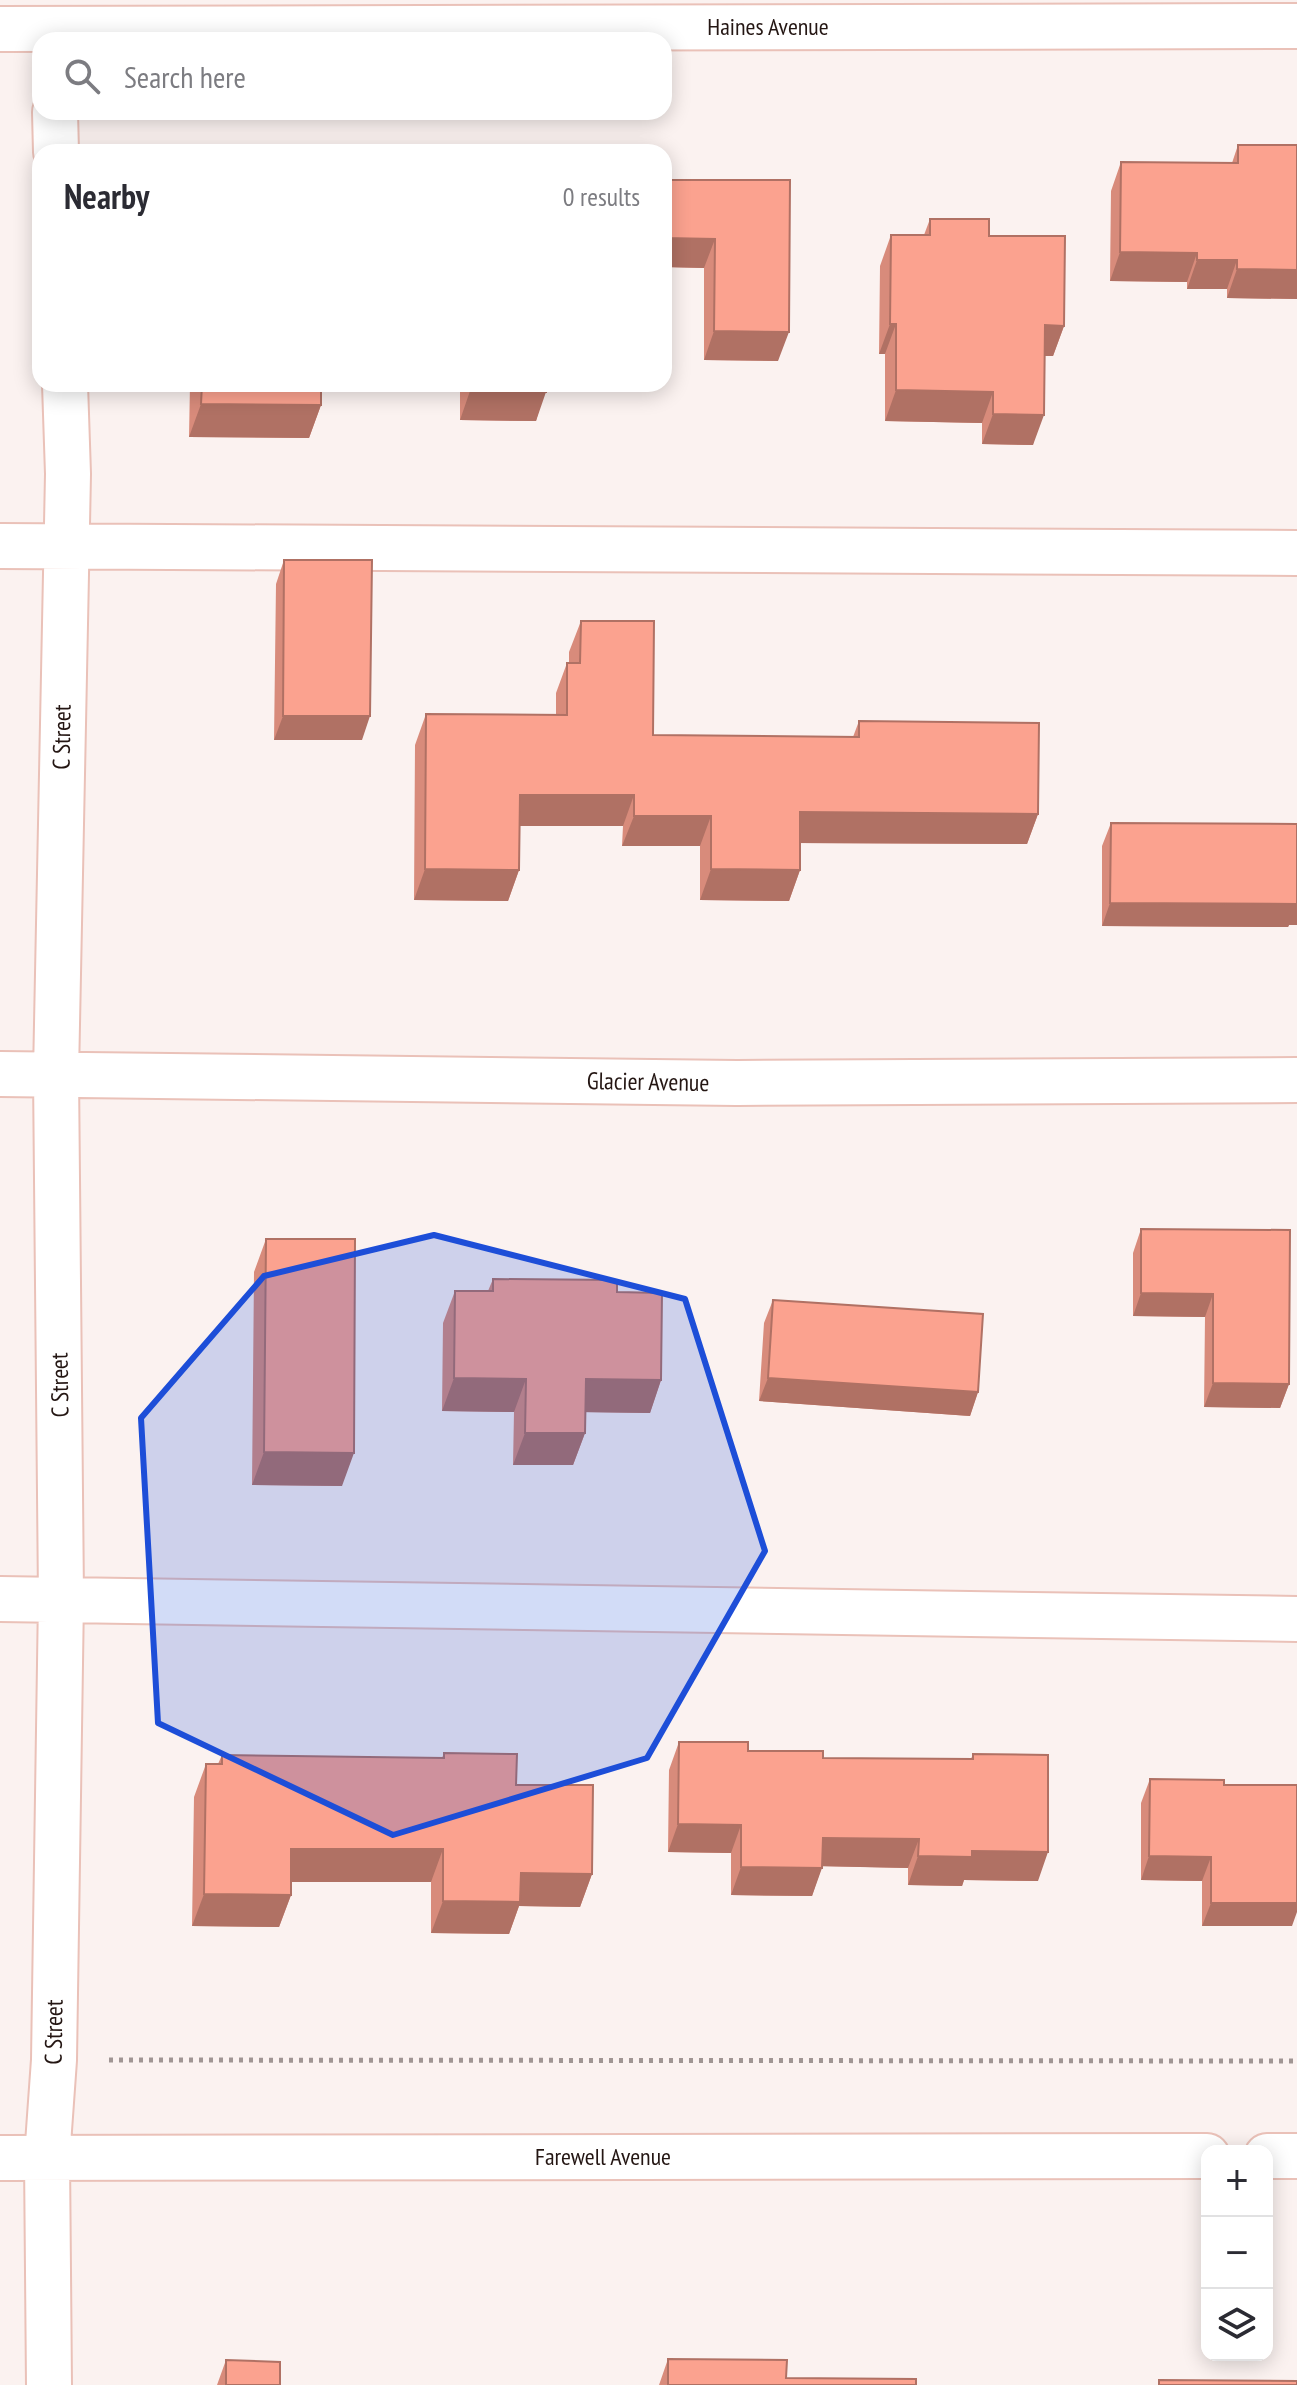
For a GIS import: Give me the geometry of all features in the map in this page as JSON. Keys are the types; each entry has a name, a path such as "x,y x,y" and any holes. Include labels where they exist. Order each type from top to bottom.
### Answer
{"street":[{"name":"Haines Avenue","path":"0,29 51,23 1297,26"},
{"path":"55,120 56,144"},
{"name":"C Street","path":"49,2385 47,2158 54,2060 61,1598 56,1074 68,474 65,392"},
{"path":"0,546 1297,553"},
{"name":"Glacier Avenue","path":"0,1074 737,1083 1297,1080"},
{"path":"0,1599 1297,1619"},
{"name":"Farewell Avenue","path":"0,2158 1201,2156"},
{"path":"1273,2156 1297,2156"}],"path":[{"path":"54,2060 1297,2061"}],"highlighted area":[{"path":"434,1235 685,1299 765,1551 647,1758 393,1835 158,1723 141,1418 264,1276"}],"building":[{"path":"1238,145 1297,145 1297,270 1237,269 1237,260 1197,260 1197,253 1120,252 1121,162 1238,163"},
{"path":"672,180 790,180 789,332 714,331 715,239 672,238"},
{"path":"930,219 989,219 989,236 1065,236 1064,326 1045,325 1044,415 993,414 993,392 896,390 896,324 890,324 891,235 930,235"},
{"path":"202,392 321,392 321,405 201,404"},
{"path":"284,560 372,560 370,716 283,716"},
{"path":"581,621 654,621 653,735 859,737 859,721 1039,723 1038,814 800,812 800,870 711,869 711,816 634,816 634,795 520,795 519,870 425,869 426,714 567,715 567,663 580,663"},
{"path":"1111,823 1297,824 1297,904 1110,903"},
{"path":"1141,1229 1290,1230 1289,1384 1213,1383 1213,1294 1141,1293"},
{"path":"266,1239 355,1239 354,1453 264,1452"},
{"path":"493,1279 617,1280 617,1292 662,1293 661,1380 586,1379 585,1433 525,1433 526,1379 454,1378 455,1291 493,1291"},
{"path":"773,1300 983,1314 978,1392 768,1378"},
{"path":"679,1742 748,1742 748,1751 823,1751 823,1758 973,1759 973,1754 1048,1755 1048,1852 972,1851 972,1857 918,1856 919,1839 823,1838 822,1868 741,1867 741,1825 678,1824"},
{"path":"444,1753 517,1754 516,1785 593,1785 592,1874 521,1873 520,1902 443,1901 443,1849 291,1849 291,1895 204,1894 206,1764 222,1764 222,1755 444,1758"},
{"path":"1150,1779 1224,1780 1224,1785 1297,1785 1297,1903 1211,1903 1211,1857 1149,1856"},
{"path":"668,2359 787,2360 786,2378 916,2379 916,2385 668,2385"},
{"path":"226,2360 280,2362 280,2385 226,2385"},
{"path":"1159,2380 1297,2381 1297,2385 1159,2385"}]}
